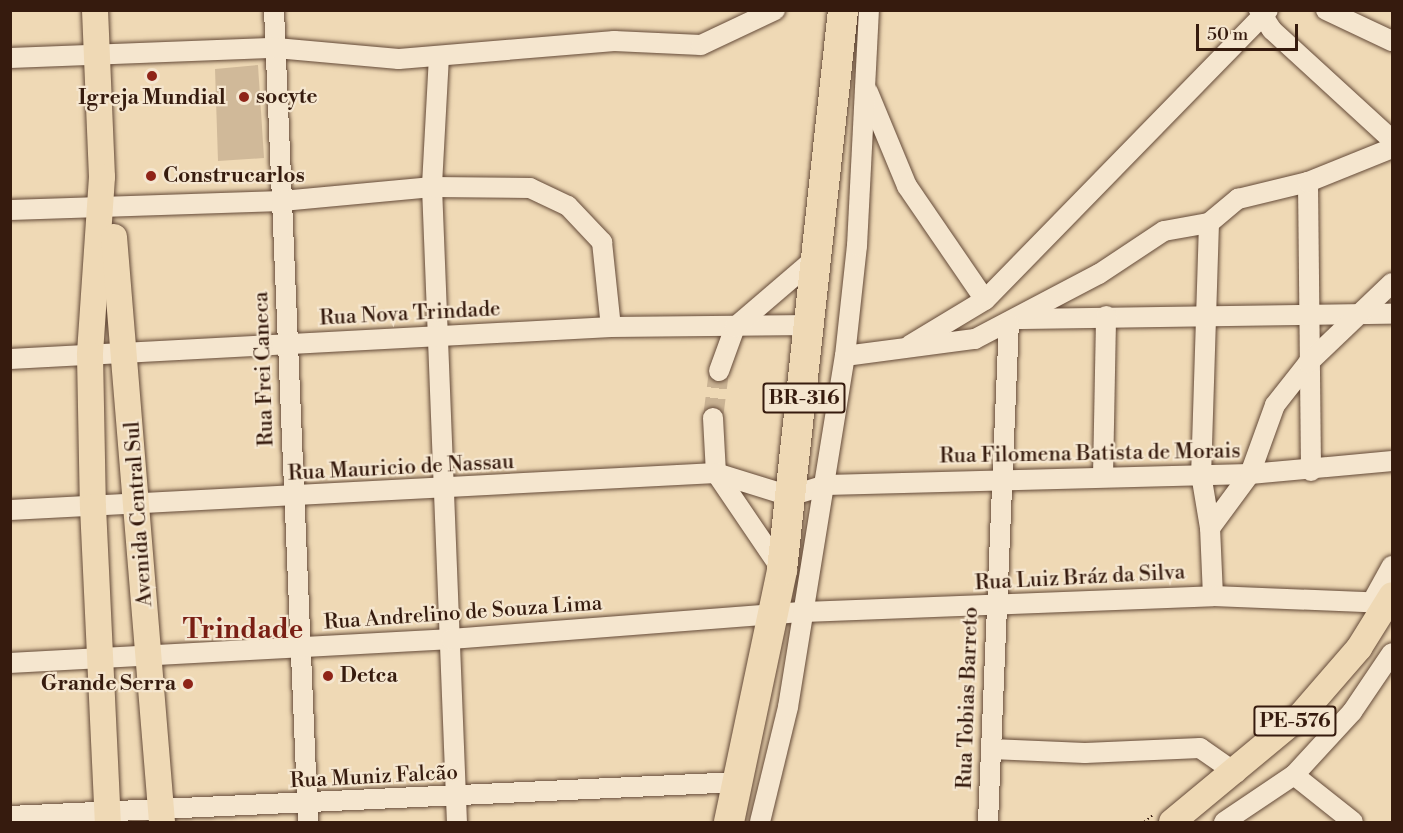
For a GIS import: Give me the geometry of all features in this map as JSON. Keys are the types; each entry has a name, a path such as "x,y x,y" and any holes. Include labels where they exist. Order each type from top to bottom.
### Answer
{"highway":[{"name":"BR-316","path":"729,822 789,612 782,570 819,255 843,10"}],"main road":[{"path":"95,10 105,206"},
{"name":"Avenida Central Sul","path":"105,206 127,352 161,817"},
{"name":"Avenida Central Sul","path":"105,206 90,355 93,507 107,817"},
{"name":"PE-576","path":"1166,816 1236,773 1322,692 1385,599"}],"street":[{"name":"Rua Frei Caneca","path":"274,10 307,814"},
{"path":"10,58 276,48 399,59 614,41 700,45 775,10"},
{"path":"760,822 789,612 826,485 845,356 869,10"},
{"path":"1326,10 1392,41"},
{"path":"904,349 986,300 1263,13 1392,140"},
{"path":"439,56 432,187 440,337 457,822"},
{"path":"865,85 907,186 986,300"},
{"path":"845,356 961,343 1012,322 1164,231 1209,223 1238,199 1308,182 1392,148"},
{"path":"1308,182 1312,313 1308,363 1311,471"},
{"path":"10,210 282,201 432,187 530,188 568,206 602,242 611,327"},
{"path":"1209,223 1210,315 1201,474 1210,528 1213,596"},
{"path":"719,371 735,327 819,255"},
{"path":"1210,528 1250,474 1275,405 1308,363 1358,312 1392,283"},
{"path":"1012,322 1106,316 1358,312 1392,314"},
{"path":"1103,476 1106,316"},
{"name":"Rua Tobias Barreto","path":"988,822 999,478 1012,322"},
{"name":"Rua Nova Trindade","path":"10,359 611,327 811,325"},
{"path":"713,418 716,473 782,570"},
{"name":"Rua Filomena Batista de Morais","path":"790,496 826,485 999,478 1250,474 1311,471 1392,461"},
{"name":"Rua Mauricio de Nassau","path":"10,510 93,507 138,502 444,491 716,473 790,496"},
{"path":"1385,599 1392,566"},
{"name":"Rua Luiz Bráz da Silva","path":"789,612 1213,596 1385,599"},
{"name":"Rua Andrelino de Souza Lima","path":"10,663 101,660 451,639 789,612"},
{"path":"1227,821 1294,775 1352,712 1392,653"},
{"path":"991,749 1085,753 1200,748 1236,773"},
{"path":"1294,775 1353,822"},
{"name":"Rua Muniz Falcão","path":"10,816 161,817 307,814 456,797 740,782"}],"path":[{"path":"1144,822 1166,816"}],"shaded area":[{"path":"258,65 264,158 218,161 215,69"}],"tunnel":[{"path":"713,418 719,371"}],"place":[{"name":"Igreja Mundial","path":"152,76"},
{"name":"socyte","path":"244,97"},
{"name":"Construcarlos","path":"151,176"},
{"name":"Detca","path":"328,676"},
{"name":"Grande Serra","path":"188,684"}],"district":[{"name":"Trindade","path":"243,631"}]}
